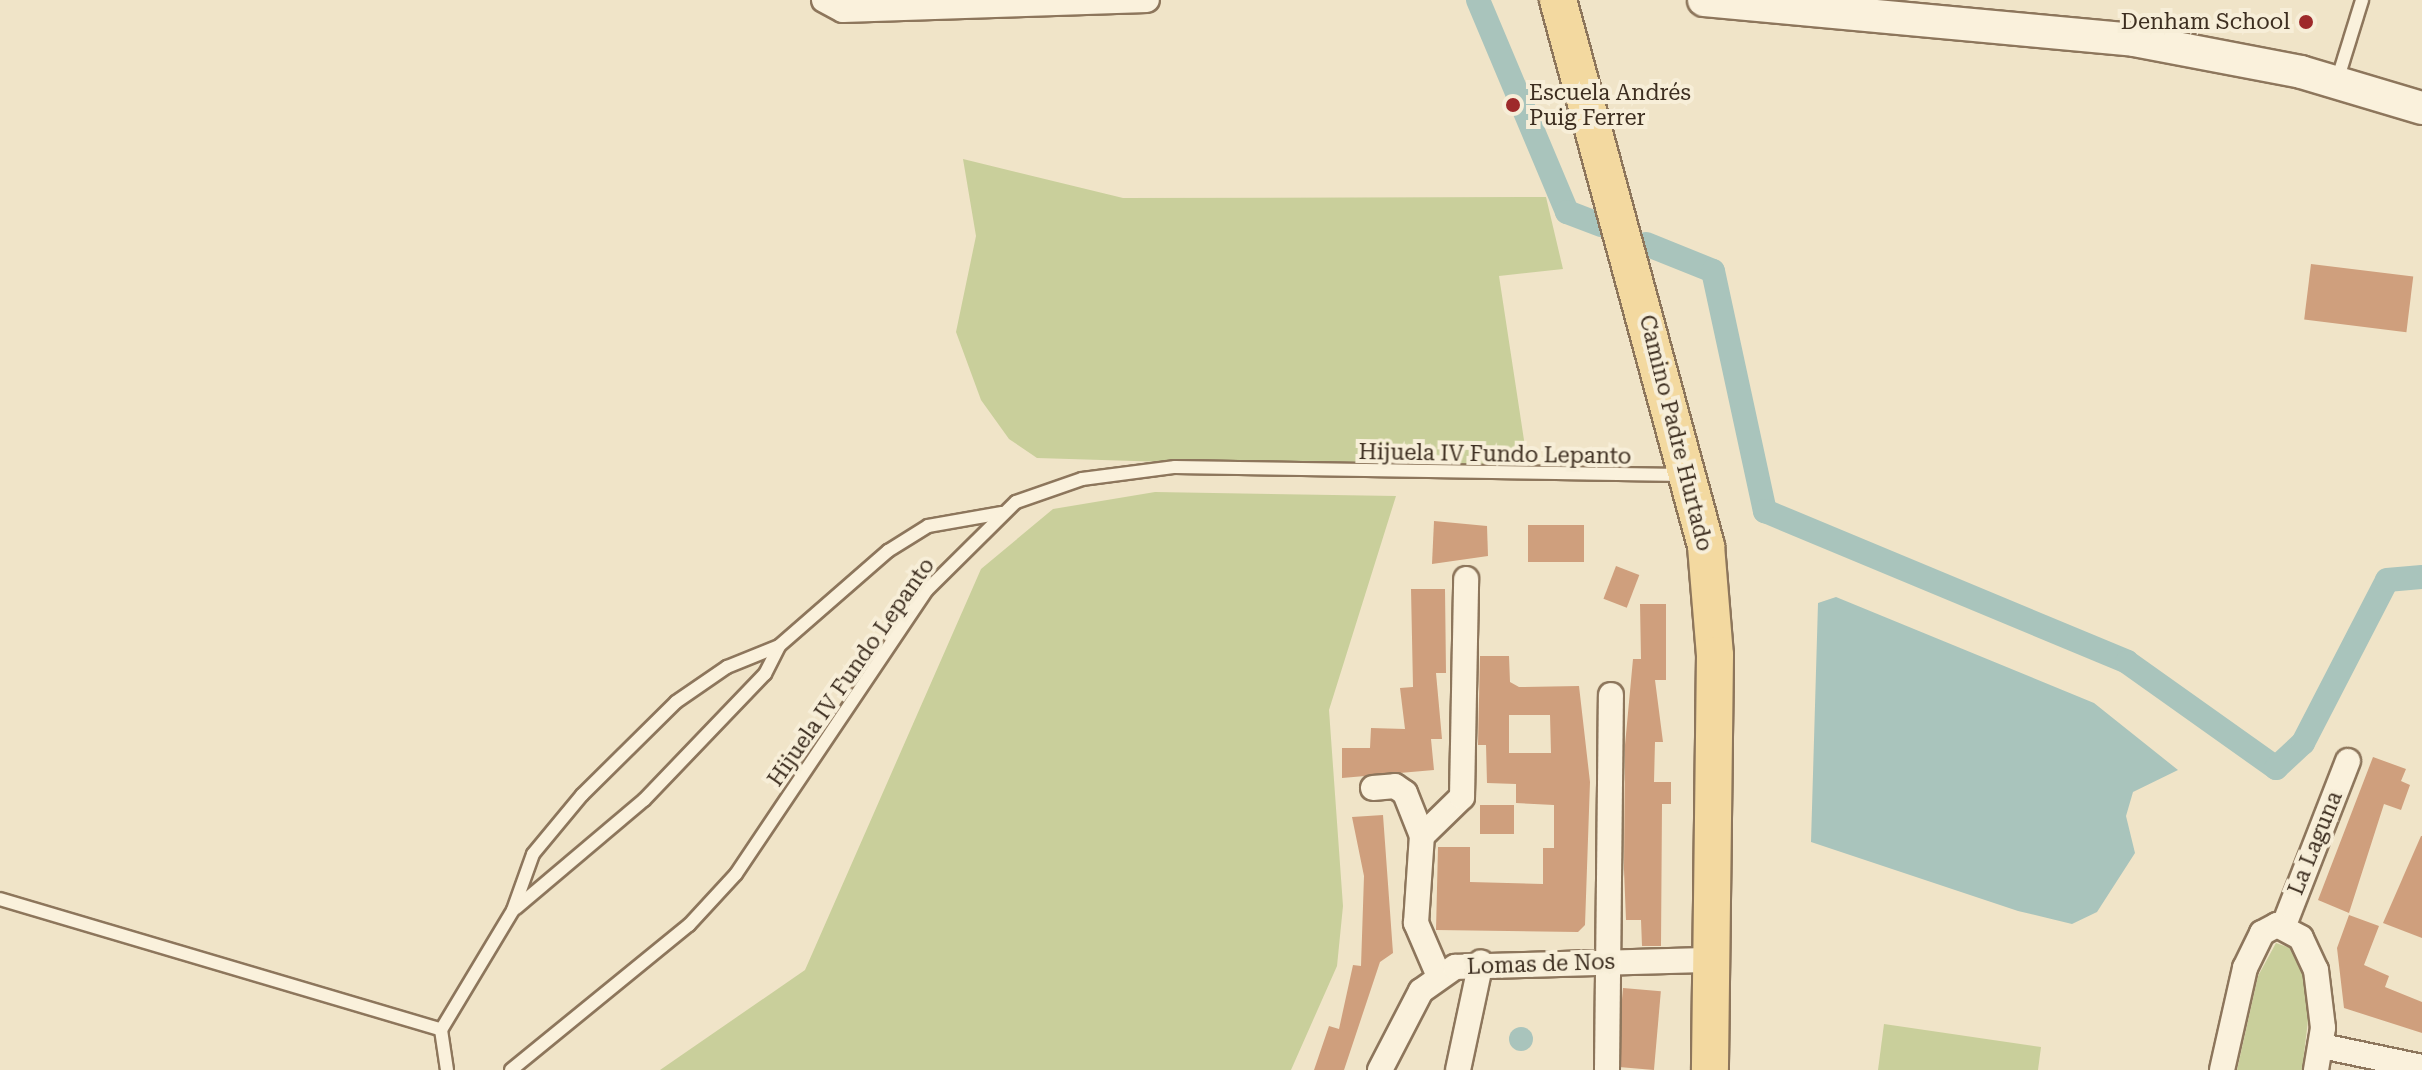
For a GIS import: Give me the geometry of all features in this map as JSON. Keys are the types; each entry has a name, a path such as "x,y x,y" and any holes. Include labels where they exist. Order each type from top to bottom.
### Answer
{"main road":[{"name":"Camino Padre Hurtado","path":"1558,0 1690,475 1715,618 1710,1070"},
{"path":"1704,0 2120,38 2337,81 2422,108"}],"street":[{"path":"824,0 843,10 1147,0"},
{"path":"1422,836 1462,797 1466,579"},
{"path":"1607,1070 1611,695"},
{"name":"La Laguna","path":"2284,925 2348,761"},
{"path":"1373,788 1395,786 1405,793 1422,836 1416,923 1438,974"},
{"path":"2222,1070 2251,952 2267,929 2284,925 2312,956 2322,1046 2316,1070"},
{"name":"Lomas de Nos","path":"1380,1070 1421,991 1438,974 1481,962 1711,960"},
{"path":"1458,1070 1481,962"},
{"path":"2322,1046 2422,1067"}],"lane":[{"path":"2337,81 2362,0"},
{"name":"Hijuela IV Fundo Lepanto","path":"511,1070 689,925 736,874 927,590 1002,513 1082,479 1175,467 1690,475"},
{"path":"447,1070 441,1030 513,910 533,854 582,795 676,702 727,667 779,646 888,551 928,526 1002,513"},
{"path":"513,910 644,800 765,674 779,646"},
{"path":"0,899 441,1030"}],"green space":[{"path":"963,159 1123,198 1546,197 1563,269 1499,276 1529,473 1037,458 1009,439 981,400 956,332 976,236"},
{"path":"1155,492 1396,496 1329,710 1343,906 1337,966 1291,1070 660,1070 805,970 981,569 1053,509"},
{"path":"2276,943 2293,949 2304,969 2310,1004 2302,1070 2237,1070 2258,976"},
{"path":"1884,1024 2041,1047 2038,1070 1878,1070"}],"water":[{"path":"1836,597 2094,703 2178,770 2133,792 2126,816 2135,853 2097,912 2072,924 2018,911 1811,842 1818,603"},
{"path":"1521,1027 1529,1031 1533,1039 1529,1047 1521,1051 1513,1047 1509,1039 1513,1031"}],"building":[{"path":"2311,264 2413,277 2406,332 2304,320"},
{"path":"1434,521 1487,526 1488,556 1432,564"},
{"path":"1528,525 1584,525 1584,562 1528,562"},
{"path":"1616,566 1639,575 1627,608 1603,599"},
{"path":"1411,589 1445,589 1446,673 1436,673 1442,739 1431,739 1434,770 1342,778 1342,748 1370,748 1371,728 1405,729 1400,688 1413,687"},
{"path":"1640,604 1666,604 1666,680 1655,680 1663,742 1655,742 1654,782 1671,782 1671,804 1662,804 1661,946 1642,946 1641,920 1626,920 1625,745 1633,659 1641,659"},
{"path":"1480,656 1509,656 1510,682 1519,687 1579,686 1590,782 1585,925 1578,932 1436,930 1438,847 1470,847 1470,882 1543,884 1543,848 1554,848 1554,805 1516,803 1516,784 1487,783 1486,745 1478,745","holes":["1509,715 1550,715 1551,753 1509,753"]},
{"path":"2373,757 2406,769 2401,781 2410,785 2401,810 2384,804 2349,913 2318,900"},
{"path":"1480,805 1514,805 1514,834 1480,834"},
{"path":"1383,815 1393,953 1380,962 1344,1070 1314,1070 1329,1026 1339,1029 1353,965 1361,966 1364,876 1352,817"},
{"path":"2422,836 2422,938 2383,923"},
{"path":"2349,915 2379,926 2364,965 2389,976 2385,987 2422,1002 2422,1033 2344,1008 2337,948"},
{"path":"1623,988 1661,991 1654,1070 1616,1067"}],"waterway":[{"path":"1478,0 1567,212 1601,225"},
{"path":"1646,244 1713,271 1765,511 2127,662 2276,768 2303,743 2387,580 2422,577"}],"place":[{"name":"Denham School","path":"2306,22"},
{"name":"Escuela Andrés Puig Ferrer","path":"1513,105"}]}
